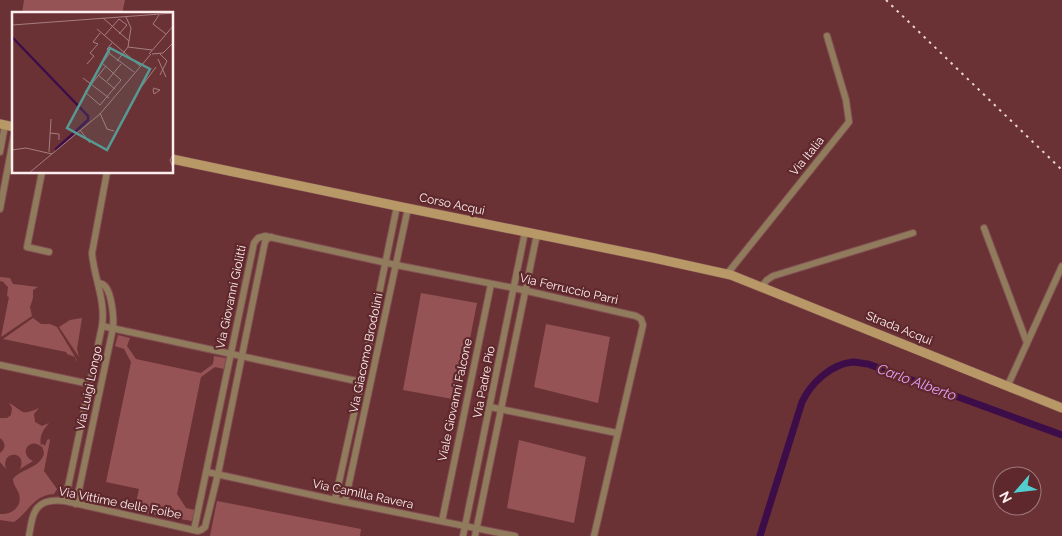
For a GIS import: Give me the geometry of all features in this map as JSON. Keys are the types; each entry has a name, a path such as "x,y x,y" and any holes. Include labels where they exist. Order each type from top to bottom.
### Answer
{"street":[{"name":"Via Italia","path":"726,274 849,122 846,100 827,36"},
{"path":"0,152 6,125"},
{"path":"0,209 12,146"},
{"name":"Corso Acqui","path":"174,159 726,274"},
{"path":"42,174 27,247 49,252"},
{"name":"Via Luigi Longo","path":"65,502 102,326 103,307 92,254 108,174"},
{"name":"Via Giacomo Brodolini","path":"336,500 397,206"},
{"name":"Via Giacomo Brodolini","path":"345,502 408,208"},
{"path":"984,228 1027,343"},
{"name":"Via Padre Pio","path":"463,536 525,232"},
{"path":"761,287 767,280 776,275 913,233"},
{"name":"Via Padre Pio","path":"475,536 537,234"},
{"name":"Via Giovanni Giolitti","path":"260,237 272,237 267,238 265,242 206,525 203,530 197,532 207,472 254,243 260,237"},
{"name":"Via Ferruccio Parri","path":"272,237 396,265 525,290 636,316 641,319 643,325 594,536"},
{"path":"1008,386 1062,266"},
{"name":"Strada Acqui","path":"726,274 1062,408"},
{"name":"Via Luigi Longo","path":"76,504 113,328 109,293 102,283 98,283"},
{"name":"Viale Giovanni Falcone","path":"442,521 491,284"},
{"path":"102,326 362,382"},
{"path":"0,365 90,384"},
{"path":"490,407 617,433"},
{"name":"Via Camilla Ravera","path":"207,472 515,536"},
{"name":"Via Vittime delle Foibe","path":"29,536 32,517 36,509 49,501 76,504 197,532"}],"shaded area":[{"path":"24,0 125,0 122,12 22,12"},
{"path":"0,277 10,278 13,284 38,287 33,290 30,307 32,316 1,337 9,297 7,296 8,287 4,282 0,281"},
{"path":"421,293 477,303 458,400 403,390"},
{"path":"33,318 41,324 50,324 57,327 77,360 77,362 75,357 66,352 3,339"},
{"path":"82,318 77,349 79,357 59,327 70,320"},
{"path":"546,324 610,337 598,403 534,387"},
{"path":"118,335 130,338 127,346 136,359 201,373 213,364 214,356 226,358 224,369 215,367 201,377 177,494 186,508 195,510 192,521 134,511 139,489 106,482 131,362 124,349 115,346"},
{"path":"9,403 23,412 39,408 34,414 35,422 42,426 49,423 41,436 41,445 45,446 47,440 50,440 44,471 57,489 54,494 41,497 14,522 0,520 0,514 12,512 19,503 19,494 13,479 39,462 44,453 42,446 33,444 27,447 26,454 33,461 20,469 21,463 18,456 14,455 7,458 5,463 6,469 0,462 0,453 4,446 0,438 0,418 7,418 11,415 12,408"},
{"path":"519,440 586,457 574,523 507,508"},
{"path":"217,501 361,529 360,536 210,536"}],"waterway":[{"name":"Carlo Alberto","path":"760,536 802,402 816,382 837,366 853,362 868,364 1062,435"}],"railway":[{"path":"886,0 1062,170"}]}
